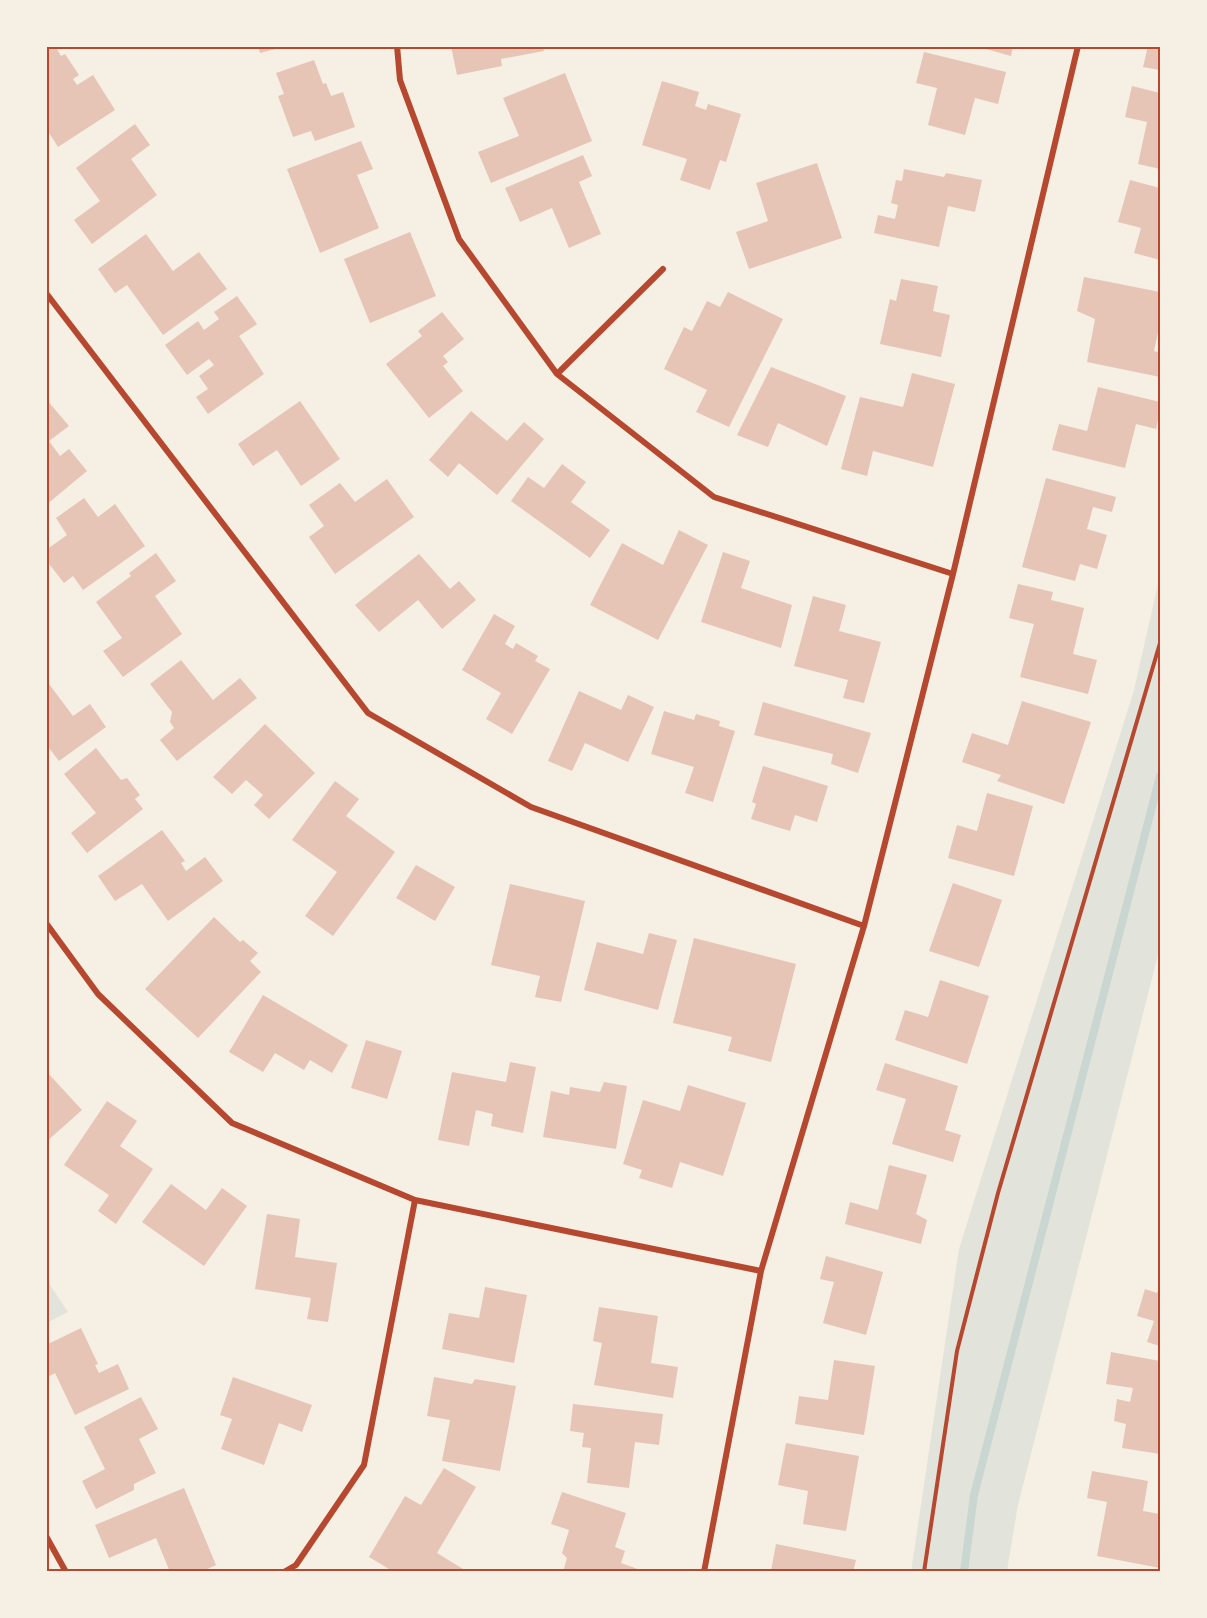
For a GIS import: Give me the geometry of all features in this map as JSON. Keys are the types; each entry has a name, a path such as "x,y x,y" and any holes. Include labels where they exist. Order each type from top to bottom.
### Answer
{"street":[{"path":"397,46 400,80 459,239 557,374 714,496 952,574"},
{"path":"704,1572 761,1271 864,926 952,574 1078,46"},
{"path":"557,374 663,269"},
{"path":"46,293 368,713 531,807 864,926"},
{"path":"46,923 98,994 232,1123 415,1200 761,1271"},
{"path":"284,1572 296,1565 364,1465 415,1200"},
{"path":"46,1536 66,1572"}],"path":[{"path":"924,1572 960,1339 998,1193 1161,643"}],"shaded area":[{"path":"1160,575 1160,947 1018,1505 1007,1571 911,1572 959,1249 1134,690"},
{"path":"46,1279 68,1312 47,1323 46,1323"}],"building":[{"path":"46,46 55,46 61,56 65,54 79,75 73,79 77,85 93,75 115,110 58,147 46,128"},
{"path":"258,46 283,46 283,47 260,53"},
{"path":"451,46 543,46 544,51 501,59 502,66 457,75"},
{"path":"975,46 1013,46 1011,56"},
{"path":"1148,46 1160,46 1160,70 1143,67"},
{"path":"924,52 1006,72 998,104 975,98 965,135 928,125 937,88 916,83"},
{"path":"314,60 323,84 326,83 331,96 343,92 355,127 315,141 311,131 293,137 278,96 284,94 276,73"},
{"path":"565,73 592,141 491,183 478,152 519,136 503,98"},
{"path":"662,81 699,92 695,106 706,110 708,104 741,114 726,162 720,160 710,190 680,180 687,159 642,145"},
{"path":"1132,86 1160,93 1160,169 1138,164 1147,122 1125,117"},
{"path":"135,124 150,145 131,159 157,195 92,244 74,220 100,201 76,168"},
{"path":"361,141 373,169 357,175 379,228 320,253 287,169"},
{"path":"583,155 592,176 579,182 601,234 569,248 552,208 520,222 505,188"},
{"path":"817,163 842,238 749,269 736,232 768,221 756,183"},
{"path":"904,169 944,177 946,173 982,180 975,212 948,206 939,247 874,233 878,215 895,219 898,205 891,203 896,180 902,181"},
{"path":"1130,180 1160,188 1160,260 1134,253 1141,228 1118,222"},
{"path":"410,232 436,296 370,323 344,259"},
{"path":"146,234 173,271 199,252 227,289 163,335 127,285 115,293 98,269"},
{"path":"1084,277 1160,292 1160,323 1154,351 1160,353 1160,377 1087,362 1095,319 1077,311"},
{"path":"901,279 938,286 933,311 950,315 941,357 880,344 890,299 896,301"},
{"path":"728,292 783,319 729,427 696,412 707,390 664,369 684,327 692,331 707,301 720,307"},
{"path":"237,296 257,324 239,336 264,374 208,414 196,397 208,389 199,376 214,365 209,359 187,375 165,345 198,321 204,330 219,319 214,312"},
{"path":"442,312 464,339 443,356 448,362 443,366 463,391 429,418 386,364 422,336 418,331"},
{"path":"771,367 846,396 827,446 778,423 768,447 737,435"},
{"path":"912,373 955,384 933,467 873,451 867,476 841,469 860,397 903,407"},
{"path":"1098,387 1160,402 1156,429 1136,424 1125,468 1052,450 1059,424 1087,431"},
{"path":"46,399 69,426 49,441 60,456 69,449 87,471 46,505"},
{"path":"300,401 340,459 301,486 277,450 253,466 238,444"},
{"path":"471,411 507,441 524,422 544,439 497,495 459,463 448,477 429,460"},
{"path":"562,464 586,482 571,502 610,530 590,558 511,501 528,477 544,488"},
{"path":"1046,478 1116,497 1112,512 1093,507 1087,529 1107,535 1097,569 1080,564 1075,581 1022,567"},
{"path":"387,479 414,517 335,574 309,537 324,526 309,505 340,483 355,502"},
{"path":"84,498 98,517 115,504 145,546 83,590 73,576 64,583 46,560 46,550 67,535 56,518"},
{"path":"679,530 708,545 658,640 590,605 622,543 663,565"},
{"path":"723,552 750,561 741,588 792,605 781,648 701,622"},
{"path":"156,553 176,581 155,596 182,634 123,677 103,651 122,638 96,602 131,576 129,573"},
{"path":"419,554 450,589 459,581 476,600 442,629 418,600 379,632 355,605"},
{"path":"1018,584 1053,592 1051,600 1084,608 1073,654 1097,660 1088,694 1020,677 1034,624 1009,618"},
{"path":"813,596 846,605 839,631 881,642 864,703 843,698 848,680 794,666"},
{"path":"494,614 515,626 505,644 513,649 516,643 538,656 535,661 550,669 512,734 486,719 501,693 462,670"},
{"path":"181,660 213,700 240,678 257,698 177,761 160,740 174,728 170,722 172,712 150,684"},
{"path":"46,680 73,716 90,704 106,727 59,761 46,744"},
{"path":"579,691 621,710 628,695 654,707 628,762 585,743 572,771 548,761"},
{"path":"1022,701 1091,722 1064,804 997,781 1001,775 962,762 972,733 1008,745"},
{"path":"763,702 871,733 858,773 831,764 833,754 754,735"},
{"path":"664,711 694,720 696,714 720,721 719,726 735,731 713,802 685,793 694,767 651,754"},
{"path":"265,724 315,773 269,819 254,805 263,795 246,780 232,794 213,777"},
{"path":"96,748 121,780 127,778 140,795 135,799 143,809 87,853 71,833 96,813 64,774"},
{"path":"763,766 828,786 817,822 795,815 790,831 751,819 756,804 752,802"},
{"path":"335,781 359,799 346,816 395,852 333,936 305,916 337,872 292,840"},
{"path":"987,793 1033,806 1014,876 948,858 957,825 977,831"},
{"path":"162,830 185,861 181,863 186,871 205,857 223,881 168,921 142,884 115,901 98,876"},
{"path":"416,865 455,887 435,921 396,898"},
{"path":"953,883 1002,900 979,967 929,951"},
{"path":"510,884 585,901 561,1002 535,997 540,976 491,965"},
{"path":"214,917 240,942 243,940 258,953 250,961 261,972 198,1038 145,989"},
{"path":"649,933 677,940 658,1010 584,990 597,942 643,954"},
{"path":"694,938 796,964 771,1062 728,1051 732,1037 673,1023"},
{"path":"940,980 989,996 967,1064 895,1040 905,1010 928,1017"},
{"path":"263,995 348,1045 332,1073 310,1060 304,1070 275,1053 263,1072 229,1052"},
{"path":"366,1040 402,1051 387,1099 351,1088"},
{"path":"510,1062 536,1067 523,1133 491,1126 493,1114 476,1110 469,1146 438,1140 452,1072 506,1082"},
{"path":"885,1063 958,1086 945,1130 961,1135 953,1162 892,1144 906,1099 876,1090"},
{"path":"46,1071 82,1110 46,1142"},
{"path":"604,1082 627,1086 616,1149 543,1137 551,1091 569,1095 570,1087 600,1092"},
{"path":"688,1085 746,1103 723,1176 680,1162 672,1188 639,1178 642,1170 623,1164 643,1100 680,1111"},
{"path":"107,1101 137,1121 120,1146 153,1169 116,1224 98,1211 109,1195 64,1165"},
{"path":"889,1165 927,1175 916,1214 927,1220 921,1244 845,1224 850,1202 878,1210"},
{"path":"171,1184 206,1210 222,1188 247,1206 204,1266 142,1222"},
{"path":"267,1214 300,1219 295,1257 337,1263 328,1322 307,1319 311,1298 255,1289"},
{"path":"826,1256 883,1272 866,1335 823,1323 834,1282 820,1279"},
{"path":"1160,1284 1160,1346 1147,1342 1154,1321 1137,1316 1145,1289 1157,1293"},
{"path":"485,1287 527,1295 514,1363 442,1349 449,1313 479,1318"},
{"path":"599,1307 658,1316 651,1363 678,1367 673,1398 594,1385 602,1343 593,1341"},
{"path":"81,1328 98,1364 95,1365 99,1373 118,1364 129,1389 75,1415 55,1373 46,1378 46,1345"},
{"path":"1111,1352 1160,1361 1160,1454 1122,1448 1126,1424 1114,1421 1117,1399 1130,1402 1133,1388 1106,1384"},
{"path":"834,1360 875,1366 864,1435 795,1424 799,1396 828,1400"},
{"path":"233,1377 312,1405 302,1432 279,1423 264,1465 221,1449 232,1419 220,1415"},
{"path":"434,1377 472,1384 475,1379 516,1386 500,1471 442,1461 450,1420 427,1416"},
{"path":"141,1397 158,1429 139,1439 156,1473 134,1484 134,1490 96,1509 82,1481 105,1469 84,1427"},
{"path":"573,1404 663,1414 659,1445 635,1442 629,1488 587,1483 591,1448 582,1447 584,1433 570,1431"},
{"path":"786,1443 859,1456 846,1531 803,1524 808,1491 778,1485"},
{"path":"444,1468 476,1487 437,1553 468,1572 394,1572 369,1557 405,1496 421,1505"},
{"path":"1092,1471 1148,1481 1143,1511 1160,1514 1160,1568 1097,1556 1107,1502 1087,1498"},
{"path":"184,1488 216,1565 201,1572 170,1572 156,1538 109,1558 95,1525"},
{"path":"562,1492 626,1513 615,1547 625,1551 621,1563 646,1572 563,1572 567,1558 562,1553 569,1530 551,1524"},
{"path":"776,1544 856,1560 853,1572 771,1571"}],"waterway":[{"path":"964,1572 974,1495 1160,776"}]}
